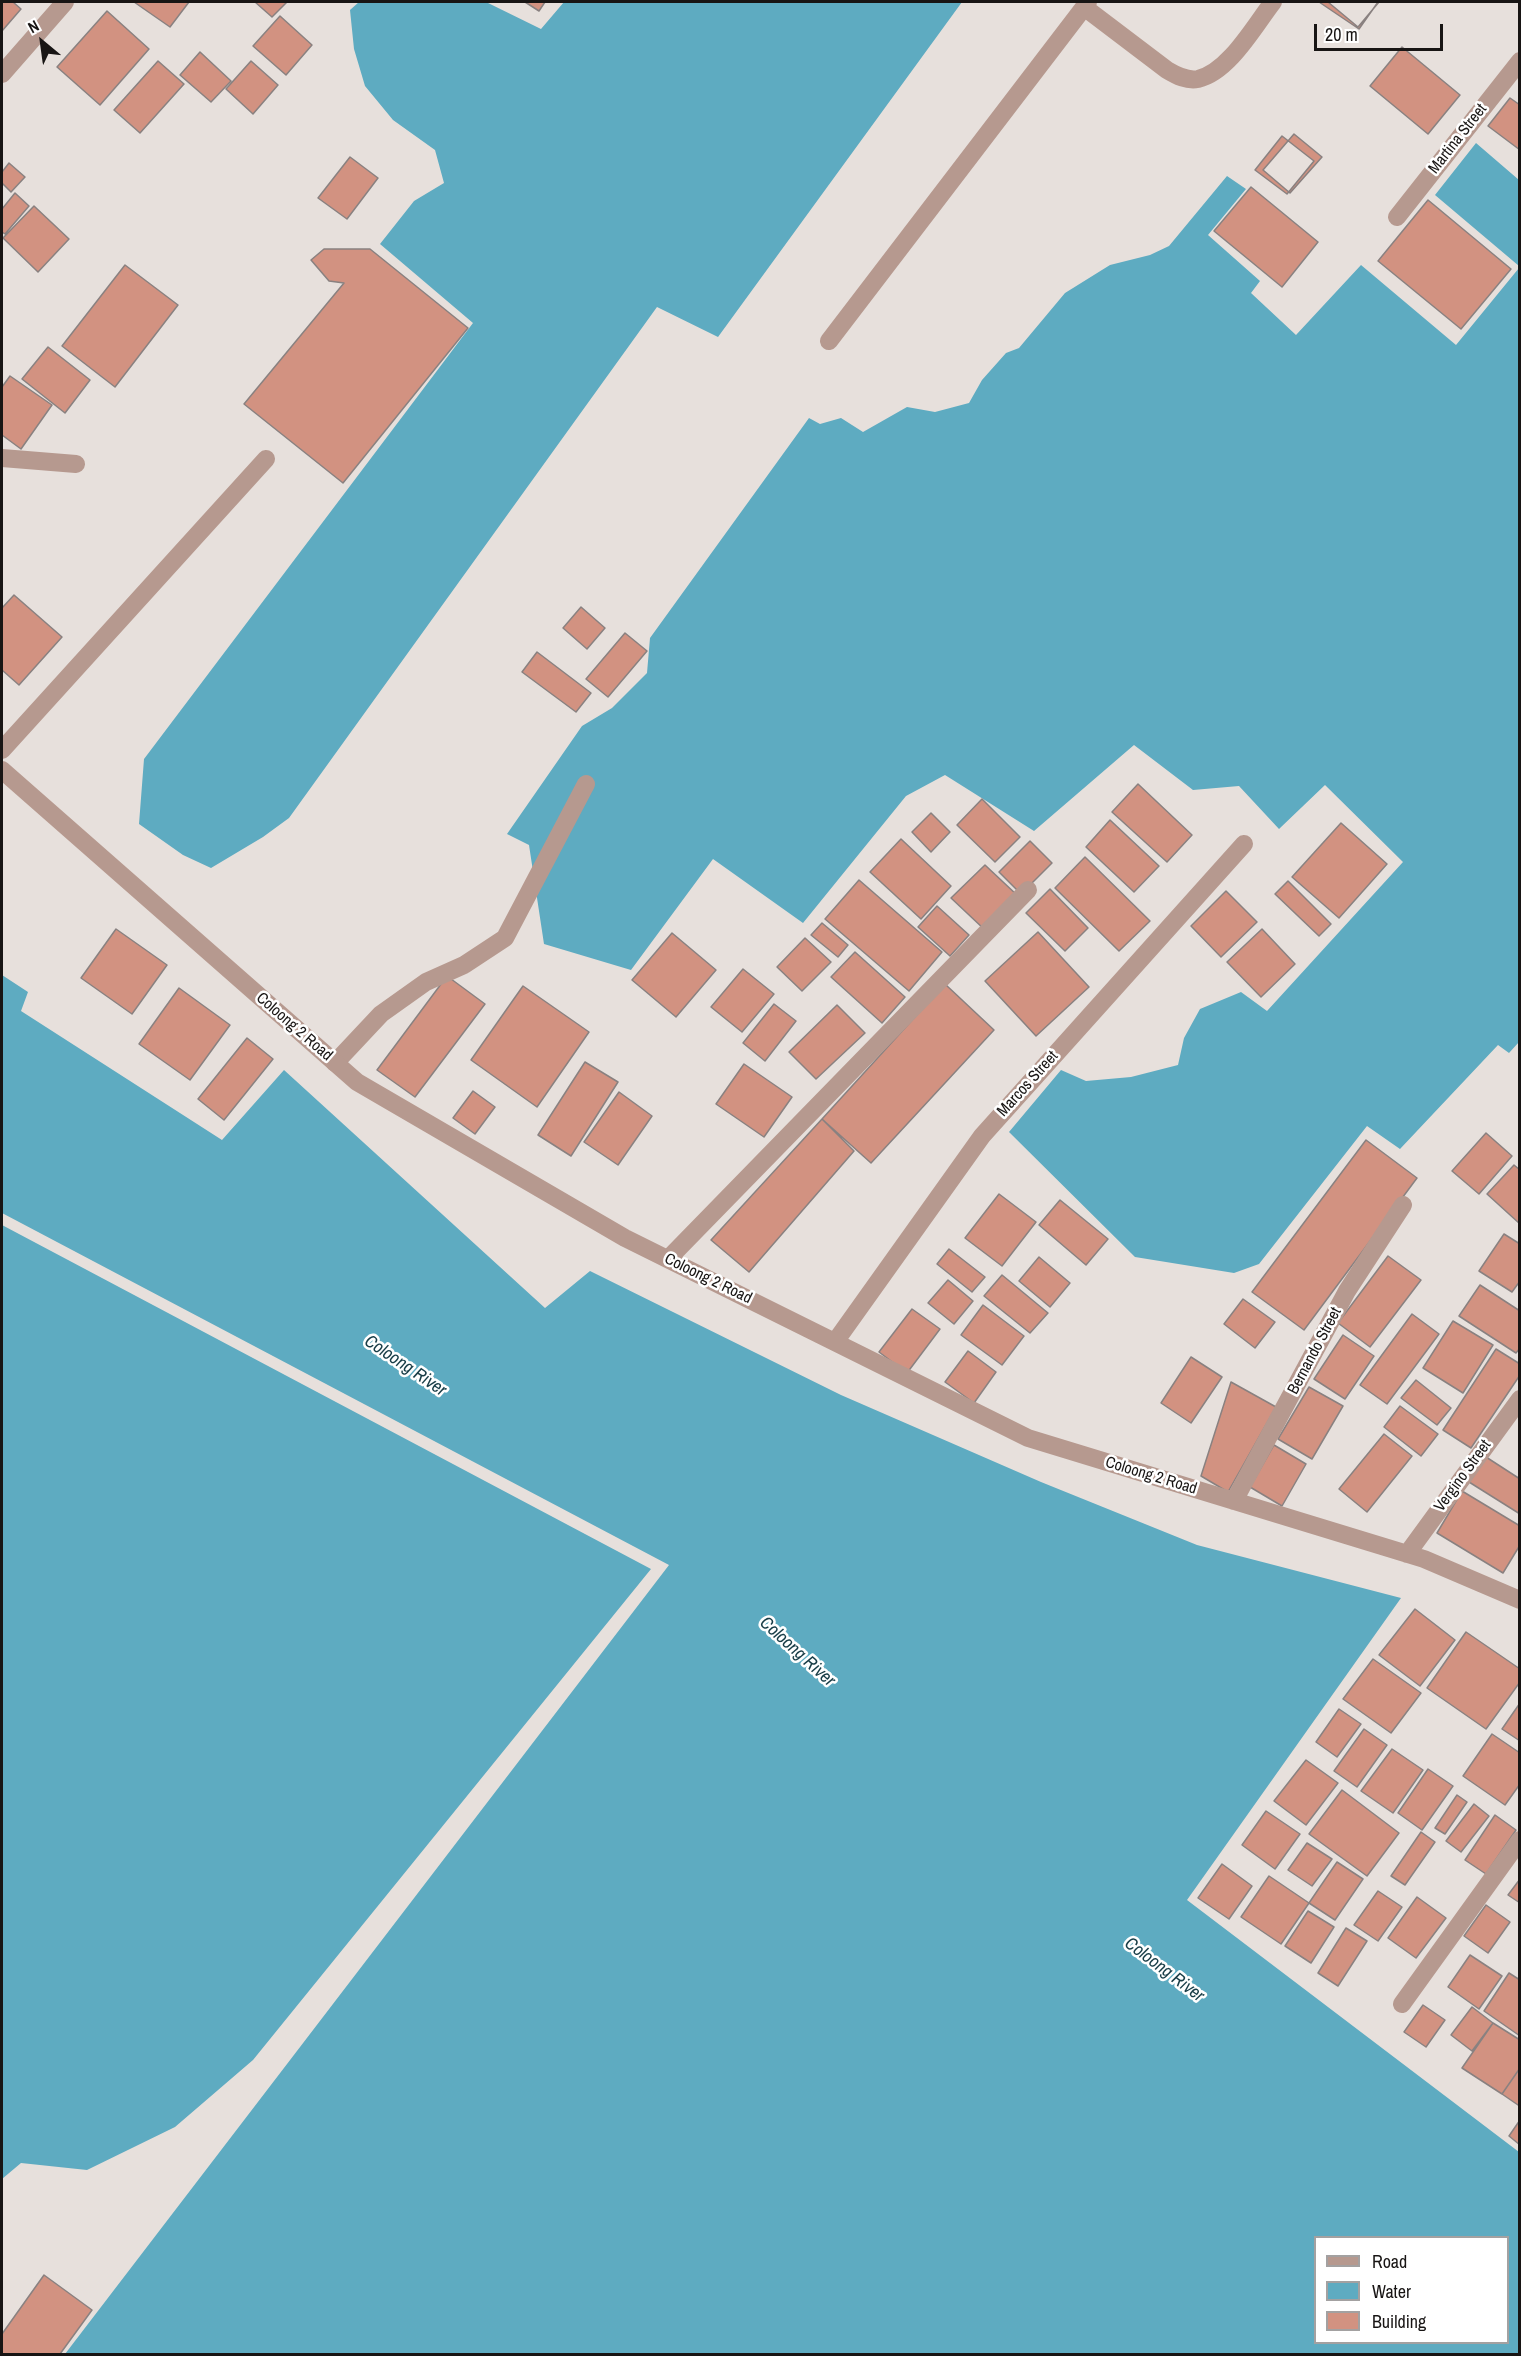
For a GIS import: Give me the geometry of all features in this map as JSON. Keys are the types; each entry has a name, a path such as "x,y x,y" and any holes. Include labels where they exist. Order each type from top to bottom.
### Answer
{"street":[{"path":"2,74 65,2"},
{"path":"829,341 1086,4 1167,70 1181,78 1198,79 1215,71 1229,59 1273,2"},
{"name":"Martina Street","path":"1397,217 1520,61"},
{"path":"2,458 76,464"},
{"path":"2,750 266,459"},
{"name":"Coloong 2 Road","path":"2,770 357,1082 626,1238 1028,1438 1424,1559 1520,1600"},
{"path":"335,1063 381,1014 426,982 464,965 505,938 586,784"},
{"name":"Marcos Street","path":"835,1342 982,1136 1244,844"},
{"path":"668,1259 1028,890"},
{"name":"Bernando Street","path":"1234,1501 1347,1291 1403,1205"},
{"name":"Vergino Street","path":"1407,1554 1520,1399"},
{"path":"1402,2004 1520,1840"}],"water":[{"path":"359,2 486,2 541,29 564,2 962,2 718,337 657,307 289,818 263,837 211,868 183,855 139,824 144,759 473,323 380,244 414,201 444,183 435,150 393,120 365,86 354,49 350,10"},
{"path":"1476,143 1519,180 1519,266 1435,195"},
{"path":"1227,176 1246,189 1208,235 1260,281 1251,293 1296,335 1361,265 1456,345 1519,268 1519,1042 1509,1053 1498,1045 1400,1149 1367,1126 1259,1264 1234,1273 1135,1257 1009,1132 1061,1070 1086,1081 1131,1077 1178,1065 1184,1038 1200,1009 1241,992 1267,1011 1403,862 1325,785 1279,829 1239,786 1193,790 1134,745 1034,831 945,775 906,796 803,923 713,859 631,970 544,944 529,845 507,834 582,726 612,708 647,673 650,638 809,418 820,424 841,418 863,432 907,407 935,412 969,403 982,380 1006,353 1019,348 1065,293 1110,265 1150,255 1169,246"},
{"name":"Coloong River","path":"2,975 28,992 21,1011 222,1140 284,1070 545,1308 590,1271 841,1395 1041,1482 1197,1545 1401,1598 1187,1900 1519,2152 1519,2354 65,2354 669,1565 2,1213"},
{"path":"2,1225 651,1569 253,2060 175,2127 87,2170 21,2163 2,2179"}],"building":[{"path":"2,2 13,2 21,9 2,31"},
{"path":"134,2 189,2 170,27"},
{"path":"255,2 287,2 272,17"},
{"path":"525,2 545,2 539,11"},
{"path":"1319,2 1378,2 1359,29"},
{"path":"1328,2 1379,2 1358,27"},
{"path":"107,11 149,49 100,105 57,67"},
{"path":"280,16 312,45 286,75 253,46"},
{"path":"1402,47 1460,95 1428,134 1370,86"},
{"path":"200,52 231,81 211,102 180,75"},
{"path":"158,61 184,84 140,133 114,110"},
{"path":"251,61 278,85 253,114 226,89"},
{"path":"1510,98 1520,105 1520,150 1488,126"},
{"path":"1294,134 1322,157 1290,193 1263,170"},
{"path":"1282,136 1314,161 1287,194 1255,170"},
{"path":"350,157 378,178 347,219 318,198"},
{"path":"9,163 25,177 11,192 2,183 2,172"},
{"path":"1251,187 1318,242 1282,287 1214,231"},
{"path":"15,193 29,206 5,234 2,232 2,209"},
{"path":"1428,200 1511,269 1461,329 1378,261"},
{"path":"34,206 69,239 38,272 3,238"},
{"path":"324,249 370,249 468,328 343,483 244,404 344,283 329,281 311,260"},
{"path":"125,265 178,305 115,387 62,346"},
{"path":"48,347 90,380 65,413 22,379"},
{"path":"10,376 52,405 21,449 2,435 2,387"},
{"path":"14,595 62,637 19,685 2,670 2,608"},
{"path":"581,607 605,628 587,649 563,628"},
{"path":"625,633 647,651 608,697 586,679"},
{"path":"537,652 591,693 576,712 522,672"},
{"path":"1138,784 1192,835 1167,862 1112,812"},
{"path":"982,799 1020,837 995,862 957,825"},
{"path":"931,813 950,832 931,852 912,832"},
{"path":"1110,820 1159,866 1134,892 1086,847"},
{"path":"1341,823 1387,864 1339,918 1292,877"},
{"path":"901,839 951,886 921,919 870,872"},
{"path":"1030,841 1052,863 1021,894 999,872"},
{"path":"1085,857 1150,921 1119,951 1055,888"},
{"path":"985,865 1018,896 985,930 951,898"},
{"path":"859,880 942,952 909,991 825,919"},
{"path":"1288,881 1331,924 1319,936 1275,894"},
{"path":"1050,889 1088,928 1065,951 1026,913"},
{"path":"1226,891 1257,922 1221,957 1191,926"},
{"path":"937,906 969,935 950,956 918,927"},
{"path":"822,923 848,945 838,957 811,935"},
{"path":"116,929 167,965 132,1014 81,978"},
{"path":"1262,929 1295,964 1261,997 1227,962"},
{"path":"1038,932 1089,987 1036,1036 985,981"},
{"path":"672,933 716,970 676,1017 632,980"},
{"path":"805,938 831,962 802,991 777,967"},
{"path":"855,952 905,997 882,1023 831,977"},
{"path":"743,969 774,994 742,1032 711,1007"},
{"path":"447,976 485,1004 415,1097 377,1070"},
{"path":"945,984 994,1030 871,1163 822,1119"},
{"path":"523,986 589,1032 537,1107 471,1060"},
{"path":"179,988 230,1025 190,1080 139,1044"},
{"path":"774,1004 796,1021 765,1061 743,1043"},
{"path":"837,1005 865,1033 816,1079 789,1052"},
{"path":"247,1038 273,1059 224,1120 198,1099"},
{"path":"585,1062 618,1082 571,1156 538,1135"},
{"path":"744,1064 792,1097 764,1137 716,1104"},
{"path":"473,1091 495,1107 475,1134 453,1118"},
{"path":"619,1092 652,1116 618,1165 584,1142"},
{"path":"822,1119 854,1151 749,1272 711,1240"},
{"path":"1486,1133 1512,1156 1479,1194 1452,1171"},
{"path":"1366,1140 1417,1178 1304,1330 1252,1292"},
{"path":"1514,1165 1520,1170 1520,1224 1487,1194"},
{"path":"999,1194 1036,1222 1002,1266 965,1238"},
{"path":"1060,1200 1108,1239 1086,1265 1039,1225"},
{"path":"1504,1234 1520,1244 1520,1281 1512,1292 1479,1271"},
{"path":"949,1249 985,1277 972,1292 937,1264"},
{"path":"1388,1256 1421,1280 1370,1347 1338,1323"},
{"path":"1039,1257 1070,1283 1050,1307 1019,1281"},
{"path":"1002,1275 1048,1313 1030,1333 984,1296"},
{"path":"948,1280 973,1301 954,1324 928,1303"},
{"path":"1480,1285 1520,1311 1520,1348 1516,1353 1459,1316"},
{"path":"1243,1299 1275,1322 1255,1348 1224,1324"},
{"path":"983,1305 1024,1336 1002,1365 961,1335"},
{"path":"912,1309 940,1329 907,1373 879,1352"},
{"path":"1412,1314 1439,1334 1387,1404 1360,1385"},
{"path":"1453,1321 1493,1345 1463,1393 1423,1368"},
{"path":"1343,1335 1374,1356 1345,1399 1314,1379"},
{"path":"1496,1349 1520,1364 1520,1375 1471,1448 1443,1430"},
{"path":"968,1351 996,1372 974,1403 945,1382"},
{"path":"1191,1357 1222,1377 1191,1423 1161,1403"},
{"path":"1416,1380 1451,1408 1437,1425 1401,1398"},
{"path":"1231,1382 1276,1407 1228,1492 1201,1476"},
{"path":"1309,1387 1343,1406 1312,1459 1278,1439"},
{"path":"1400,1406 1438,1434 1421,1456 1384,1427"},
{"path":"1384,1434 1412,1456 1367,1512 1339,1489"},
{"path":"1274,1445 1306,1464 1282,1506 1250,1487"},
{"path":"1486,1457 1520,1479 1520,1514 1469,1482"},
{"path":"1462,1491 1520,1526 1520,1545 1503,1573 1437,1533"},
{"path":"1415,1609 1455,1640 1420,1686 1379,1655"},
{"path":"1466,1632 1520,1669 1520,1682 1486,1729 1427,1688"},
{"path":"1373,1659 1421,1693 1391,1733 1343,1699"},
{"path":"1520,1703 1520,1741 1502,1729"},
{"path":"1339,1709 1361,1724 1337,1757 1316,1742"},
{"path":"1364,1729 1387,1745 1357,1787 1334,1771"},
{"path":"1492,1734 1520,1753 1520,1784 1505,1805 1463,1776"},
{"path":"1392,1749 1423,1770 1393,1813 1361,1791"},
{"path":"1306,1760 1338,1783 1306,1825 1274,1801"},
{"path":"1428,1769 1453,1786 1422,1830 1398,1813"},
{"path":"1342,1790 1399,1833 1367,1876 1309,1834"},
{"path":"1457,1795 1467,1802 1445,1834 1435,1828"},
{"path":"1474,1804 1489,1816 1461,1852 1446,1841"},
{"path":"1266,1811 1300,1834 1275,1869 1242,1845"},
{"path":"1495,1815 1516,1830 1486,1874 1465,1860"},
{"path":"1421,1832 1435,1842 1405,1885 1391,1876"},
{"path":"1307,1843 1332,1859 1312,1886 1288,1870"},
{"path":"1337,1862 1363,1879 1335,1920 1309,1903"},
{"path":"1222,1864 1252,1886 1229,1919 1198,1898"},
{"path":"1269,1876 1309,1903 1281,1944 1241,1917"},
{"path":"1520,1879 1520,1903 1508,1895"},
{"path":"1378,1891 1402,1907 1378,1941 1354,1925"},
{"path":"1417,1897 1446,1918 1416,1958 1388,1938"},
{"path":"1486,1905 1510,1922 1488,1953 1464,1936"},
{"path":"1308,1911 1334,1927 1311,1963 1285,1946"},
{"path":"1346,1928 1367,1941 1338,1986 1318,1973"},
{"path":"1470,1955 1502,1976 1479,2009 1448,1987"},
{"path":"1509,1973 1520,1980 1520,2036 1484,2011"},
{"path":"1423,2005 1445,2020 1426,2047 1404,2032"},
{"path":"1472,2007 1493,2023 1472,2051 1451,2035"},
{"path":"1493,2023 1520,2040 1520,2068 1502,2094 1462,2068"},
{"path":"1520,2068 1520,2102 1518,2105 1502,2094"},
{"path":"1520,2120 1520,2145 1509,2136"},
{"path":"44,2275 92,2310 60,2354 2,2354 2,2334"}]}
